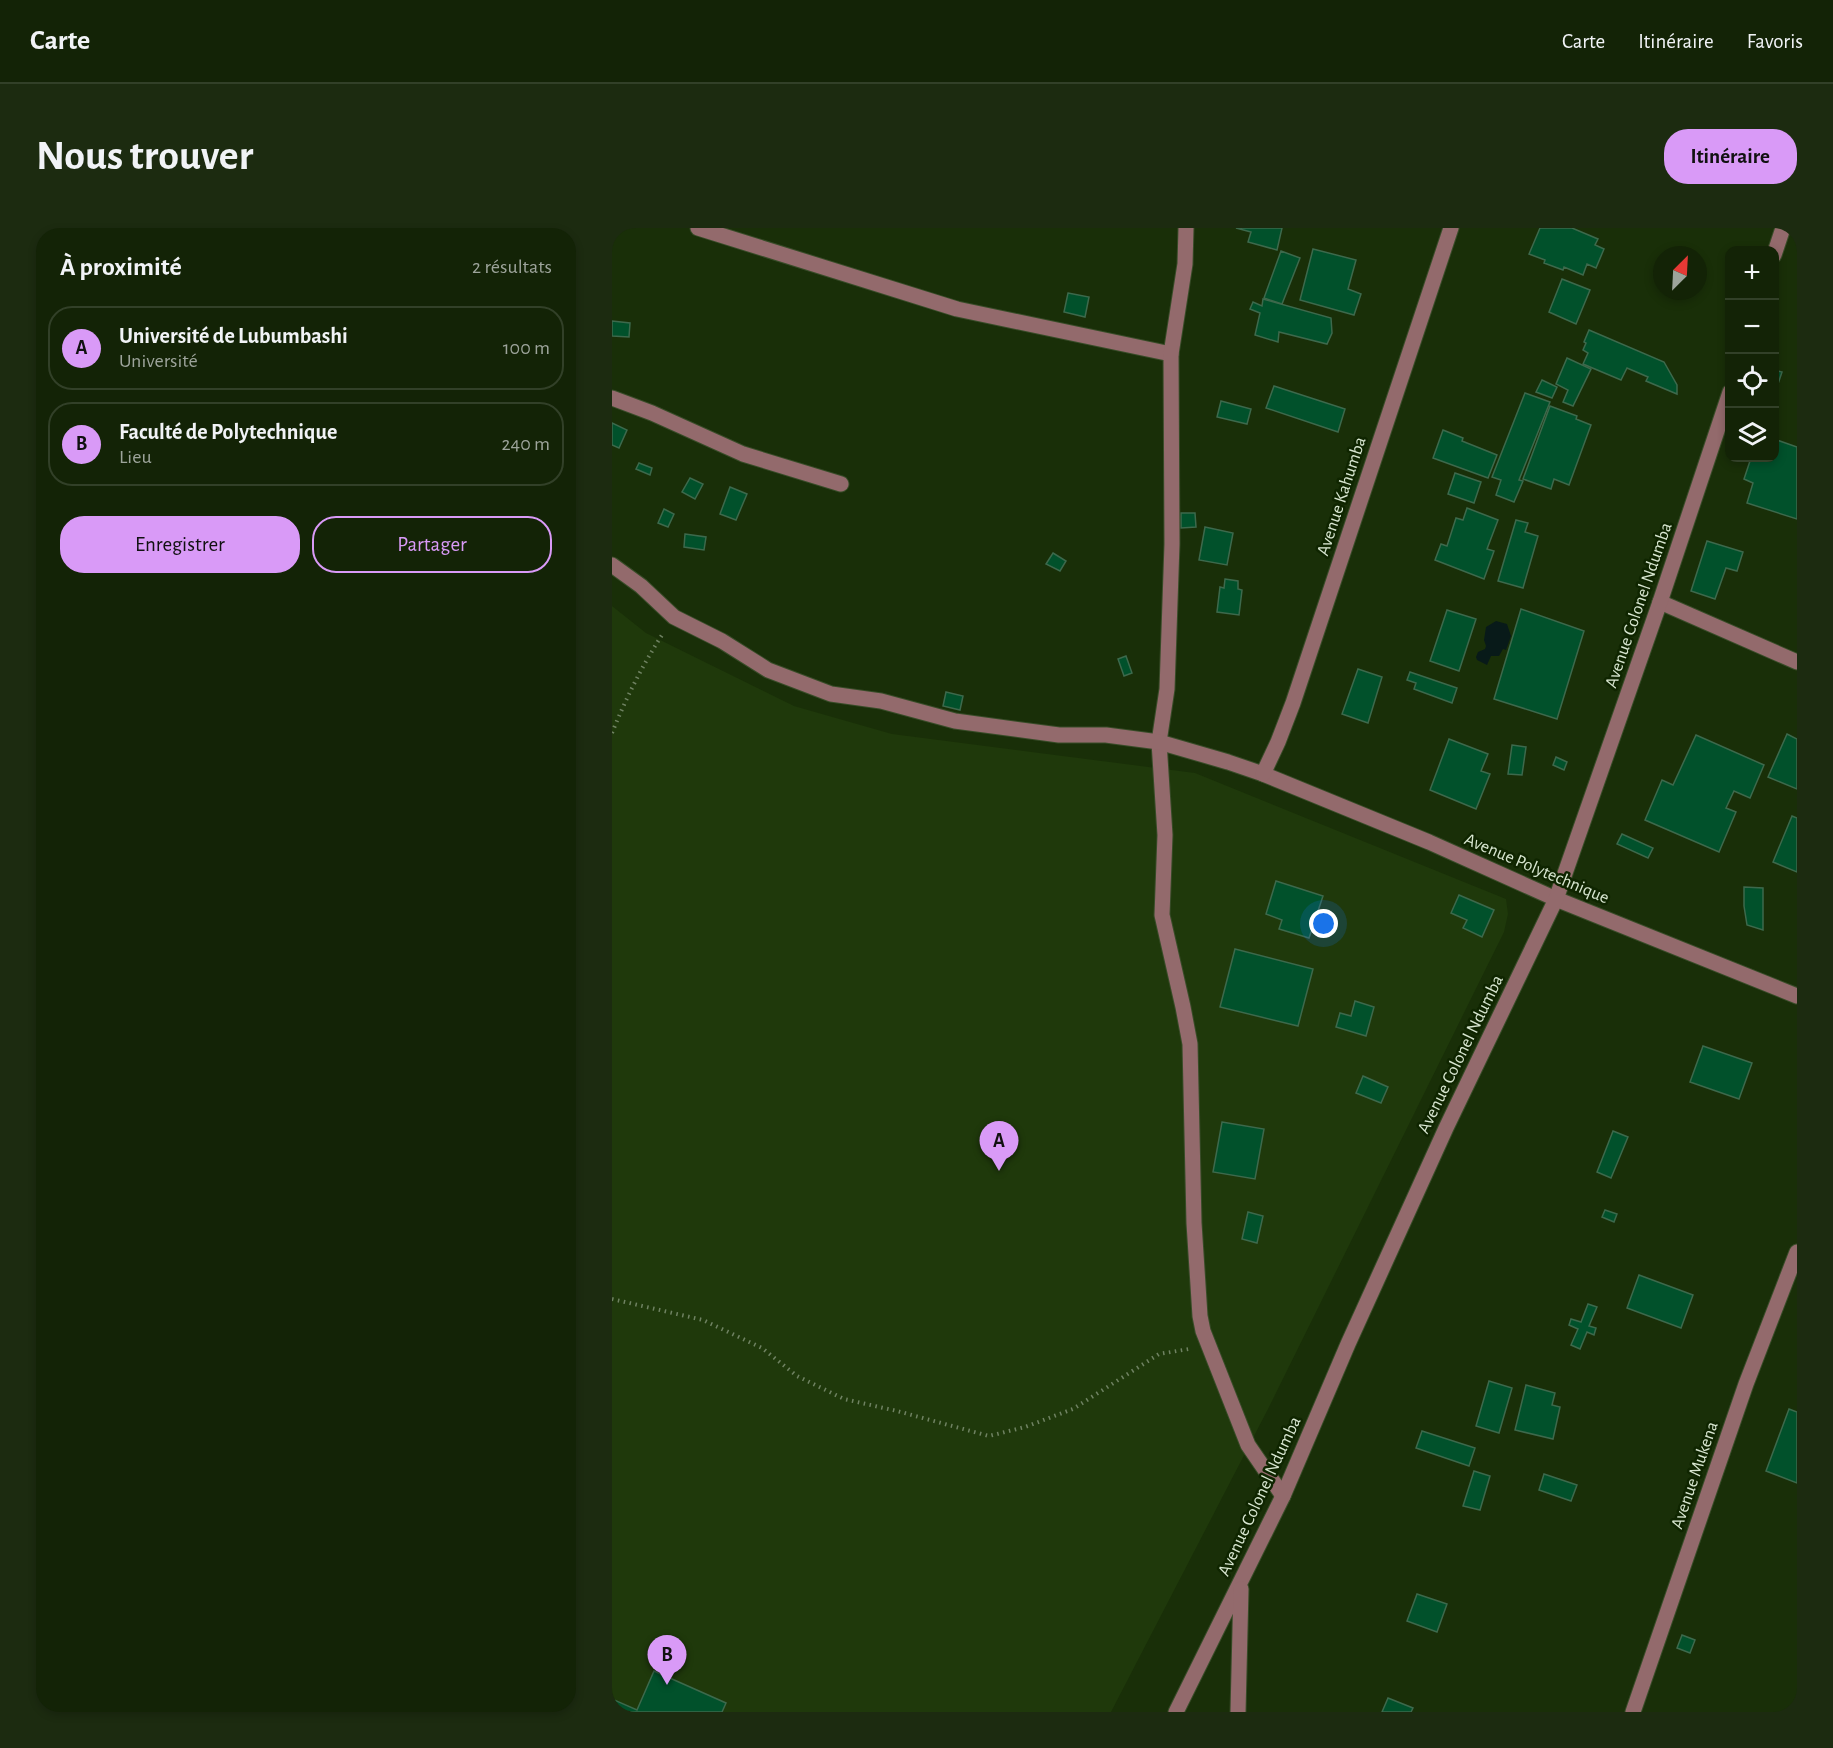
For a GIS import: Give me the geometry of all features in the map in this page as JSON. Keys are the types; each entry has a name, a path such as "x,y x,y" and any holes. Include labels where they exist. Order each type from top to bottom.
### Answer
{"street":[{"path":"698,228 957,309 1171,354"},
{"path":"1186,228 1185,264 1171,354 1171,555 1167,689 1159,742 1166,835 1162,915 1190,1044 1194,1223 1203,1331 1248,1445 1283,1496"},
{"name":"Avenue Kahumba","path":"1263,774 1293,704 1452,228"},
{"path":"1777,246 1784,228"},
{"path":"612,398 652,413 743,454 841,484"},
{"name":"Avenue Colonel Ndumba","path":"1176,1712 1283,1496 1348,1344 1446,1128 1556,899 1660,602 1725,407"},
{"name":"Avenue Polytechnique","path":"612,566 641,586 674,617 722,641 768,670 831,694 881,701 955,721 1059,735 1106,735 1159,742 1228,762 1429,842 1556,899 1797,996"},
{"path":"1660,602 1797,662"},
{"name":"Avenue Mukena","path":"1633,1712 1746,1384 1797,1252"},
{"path":"1238,1712 1241,1583"}],"path":[{"path":"612,733 625,700 647,659 674,617"},
{"path":"612,1299 703,1320 762,1348 797,1376 844,1399 989,1436 1025,1427 1073,1409 1159,1354 1209,1345"}],"shaded area":[{"path":"612,606 646,633 794,706 892,734 1195,773 1506,899 1508,914 1504,932 1268,1409 1111,1712 612,1712"},
{"path":"1496,621 1507,624 1511,636 1506,650 1503,649 1499,656 1491,656 1487,665 1477,660 1476,657 1478,652 1486,646 1484,640 1486,627"}],"building":[{"path":"1236,228 1282,228 1277,250 1248,242 1251,232"},
{"path":"1540,228 1572,228 1598,239 1595,245 1604,249 1596,268 1587,264 1583,275 1564,267 1563,270 1544,263 1545,260 1529,254"},
{"path":"1313,249 1356,260 1348,289 1361,294 1354,315 1300,300"},
{"path":"1281,251 1300,258 1282,304 1264,298"},
{"path":"1562,279 1590,290 1576,324 1549,312"},
{"path":"1068,293 1089,297 1085,317 1064,312"},
{"path":"1263,299 1331,318 1332,333 1327,344 1279,332 1278,342 1255,335 1260,313 1250,309 1253,302 1262,306"},
{"path":"612,321 630,323 629,337 612,336"},
{"path":"1589,330 1664,362 1677,385 1677,394 1646,381 1648,377 1627,368 1621,380 1583,364 1588,353 1583,350"},
{"path":"1567,358 1591,369 1573,406 1563,402 1568,390 1556,384"},
{"path":"1542,380 1557,387 1552,398 1536,392"},
{"path":"1274,386 1345,409 1338,432 1266,408"},
{"path":"1525,393 1550,402 1519,480 1523,481 1514,502 1496,495 1501,480 1492,477"},
{"path":"1221,401 1251,409 1247,424 1217,417"},
{"path":"1550,406 1577,416 1576,419 1591,425 1569,485 1554,479 1551,489 1523,479"},
{"path":"612,423 627,430 619,448 612,445"},
{"path":"1443,430 1463,438 1462,441 1497,455 1488,478 1433,458"},
{"path":"1779,441 1797,447 1797,519 1747,503 1753,483 1744,479 1750,462 1779,462"},
{"path":"639,463 652,468 650,475 636,469"},
{"path":"1455,473 1481,482 1474,503 1448,494"},
{"path":"690,478 703,484 695,499 682,492"},
{"path":"730,487 747,494 736,520 720,514"},
{"path":"1467,508 1498,520 1487,549 1494,551 1484,579 1435,560 1441,544 1447,546 1456,518 1463,520"},
{"path":"664,509 674,514 668,527 658,523"},
{"path":"1181,513 1195,513 1196,527 1181,528"},
{"path":"1516,520 1528,523 1525,532 1538,536 1523,588 1498,581"},
{"path":"1205,527 1233,533 1227,565 1199,560"},
{"path":"685,534 706,537 704,550 684,547"},
{"path":"1707,541 1743,552 1737,571 1726,568 1715,599 1691,591"},
{"path":"1053,553 1066,561 1060,571 1046,564"},
{"path":"1225,579 1238,581 1238,589 1242,590 1239,615 1217,612 1220,587 1224,588"},
{"path":"1521,609 1584,631 1557,719 1494,699"},
{"path":"1447,610 1476,619 1459,671 1430,661"},
{"path":"1126,656 1132,673 1124,676 1118,659"},
{"path":"1358,669 1382,677 1368,723 1342,714"},
{"path":"1410,672 1457,688 1452,703 1414,689 1416,683 1407,680"},
{"path":"946,692 963,696 960,710 943,706"},
{"path":"1787,734 1797,739 1797,789 1768,777"},
{"path":"1696,735 1764,765 1750,798 1734,791 1726,808 1736,812 1719,852 1645,820 1662,780 1673,785"},
{"path":"1449,739 1488,754 1481,771 1490,774 1476,809 1430,790"},
{"path":"1512,745 1526,747 1522,775 1508,774"},
{"path":"1556,757 1567,762 1564,770 1553,765"},
{"path":"1792,816 1797,818 1797,872 1773,862"},
{"path":"1622,834 1653,848 1648,858 1617,844"},
{"path":"1276,881 1323,896 1309,938 1279,929 1282,920 1266,914"},
{"path":"1744,887 1763,888 1763,930 1747,925"},
{"path":"1459,895 1494,910 1482,937 1463,928 1467,920 1451,913"},
{"path":"1235,949 1313,969 1298,1026 1220,1007"},
{"path":"1355,1001 1374,1007 1366,1036 1336,1027 1340,1013 1351,1016"},
{"path":"1703,1046 1752,1063 1739,1099 1690,1082"},
{"path":"1363,1076 1388,1087 1381,1103 1356,1093"},
{"path":"1222,1122 1264,1129 1255,1179 1213,1172"},
{"path":"1613,1131 1628,1137 1611,1178 1597,1172"},
{"path":"1605,1210 1617,1214 1614,1222 1602,1217"},
{"path":"1248,1212 1263,1216 1257,1243 1242,1239"},
{"path":"1639,1275 1693,1295 1681,1328 1627,1308"},
{"path":"1588,1304 1597,1307 1589,1326 1596,1328 1594,1335 1587,1332 1580,1349 1571,1345 1578,1329 1569,1325 1571,1319 1581,1322"},
{"path":"1489,1381 1512,1388 1499,1433 1476,1426"},
{"path":"1526,1385 1555,1393 1552,1405 1560,1407 1553,1439 1515,1430"},
{"path":"1789,1409 1797,1412 1797,1483 1766,1471"},
{"path":"1422,1431 1475,1448 1469,1466 1416,1448"},
{"path":"1474,1471 1490,1476 1480,1510 1463,1506"},
{"path":"1544,1474 1577,1485 1571,1501 1539,1490"},
{"path":"1417,1594 1447,1604 1437,1632 1407,1621"},
{"path":"1682,1635 1695,1640 1690,1653 1677,1648"},
{"path":"654,1671 726,1703 722,1712 612,1712 612,1699 637,1710"},
{"path":"1388,1698 1413,1708 1411,1712 1382,1712"}],"place":[{"name":"Université de Lubumbashi","path":"999,1171"},
{"name":"Faculté de Polytechnique","path":"667,1685"}]}
